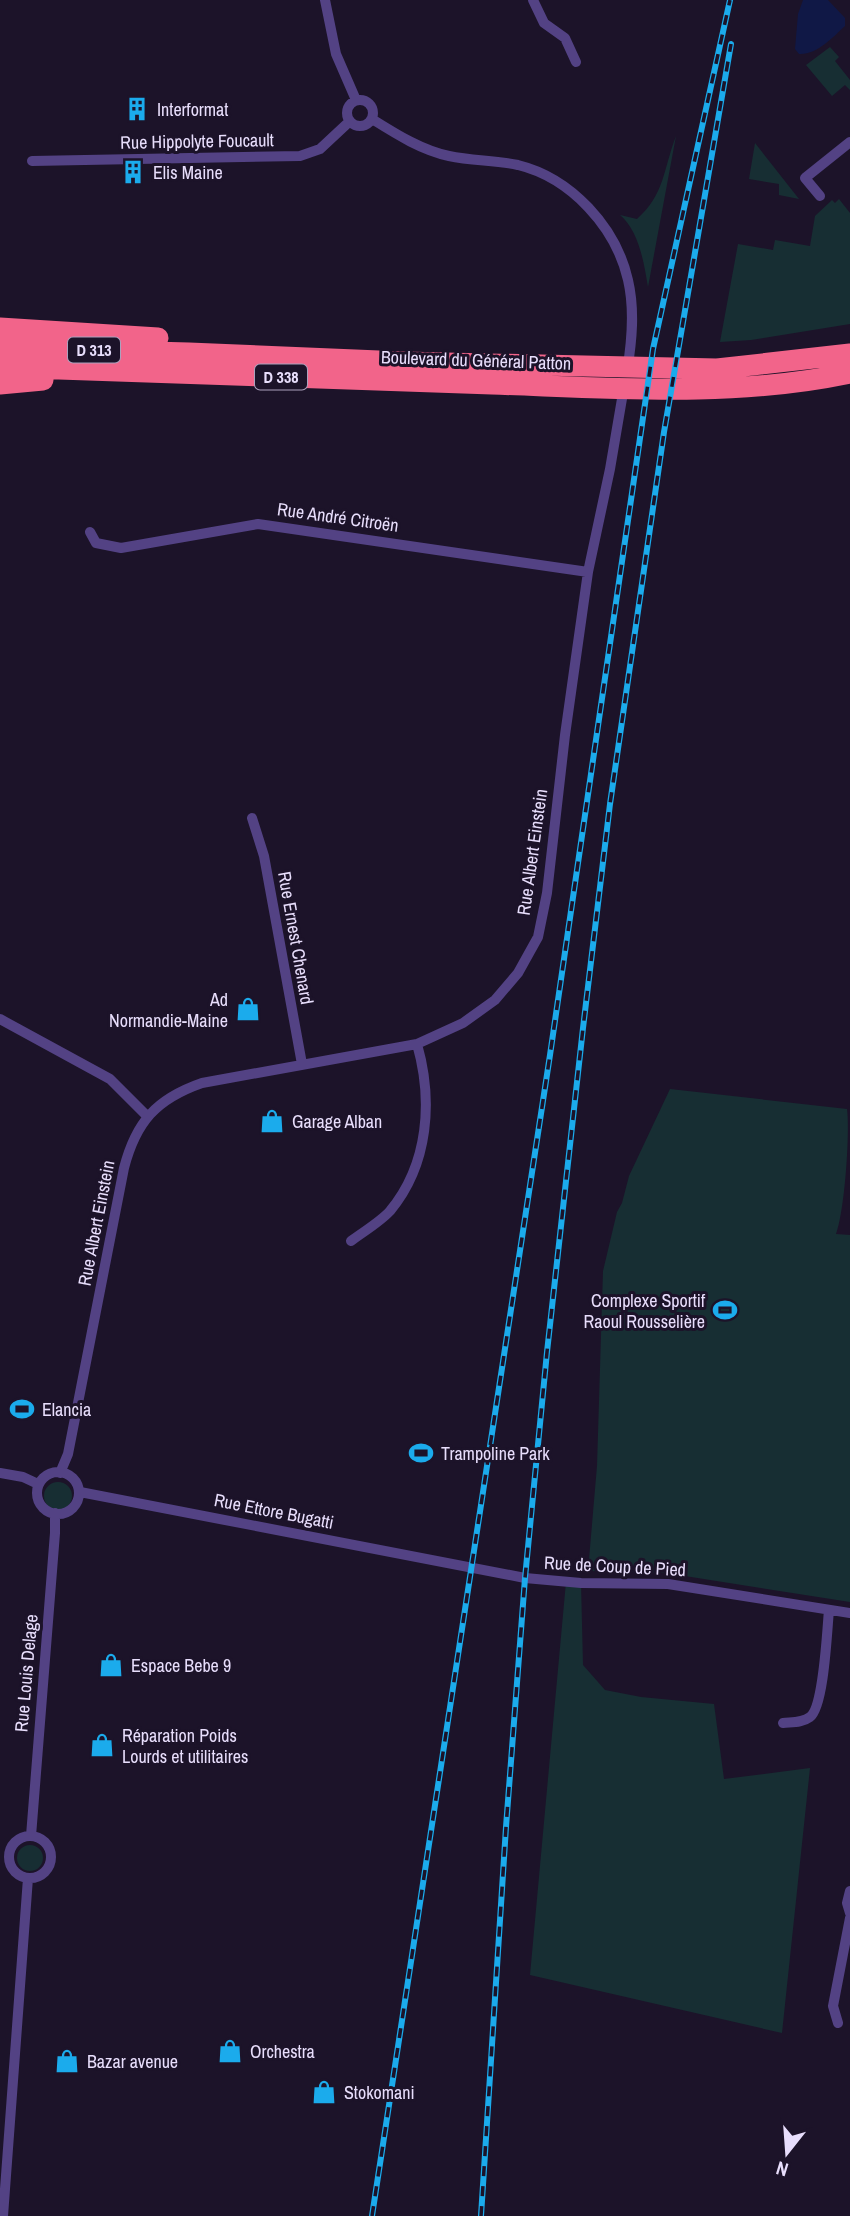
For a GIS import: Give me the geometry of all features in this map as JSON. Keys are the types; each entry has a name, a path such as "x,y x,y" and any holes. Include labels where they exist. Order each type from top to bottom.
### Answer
{"highway":[{"name":"D 338","path":"0,328 355,352 403,362"},
{"name":"D 313","path":"0,348 403,362"},
{"name":"Boulevard du Général Patton","path":"715,379 850,354"},
{"name":"Boulevard du Général Patton","path":"403,362 569,376"},
{"name":"D 313","path":"0,367 100,371"},
{"name":"D 338","path":"0,384 75,379 100,371"},
{"name":"Boulevard du Général Patton","path":"100,371 569,376 795,383 850,373"}],"street":[{"path":"325,0 336,54 356,100"},
{"path":"533,0 544,23 565,38 576,62"},
{"path":"356,100 369,103 373,111 372,120 361,126 350,121 347,109 356,100"},
{"name":"Rue Albert Einstein","path":"60,1473 68,1454 127,1158 134,1138 147,1116 173,1095 202,1083 417,1044 464,1023 495,1000 518,972 538,937 547,893 565,735 588,572 610,469 632,336 631,299 624,263 591,210 563,186 519,166 447,156 425,149 372,120"},
{"name":"Rue Hippolyte Foucault","path":"32,161 300,156 320,149 350,121"},
{"path":"820,196 805,178 850,142"},
{"name":"Rue André Citroën","path":"90,531 96,543 121,548 258,524 588,572"},
{"name":"Rue Ernest Chenard","path":"252,818 264,856 302,1064"},
{"path":"0,1018 110,1079 147,1116"},
{"path":"351,1241 389,1212 411,1177 423,1141 428,1108 425,1071 417,1044"},
{"path":"60,1473 74,1480 80,1492 74,1507 55,1513 46,1510 39,1501 38,1484 50,1475 60,1473"},
{"path":"0,1474 23,1477 38,1484"},
{"name":"Rue Ettore Bugatti","path":"80,1492 461,1567"},
{"name":"Rue Louis Delage","path":"31,1836 55,1513"},
{"name":"Rue de Coup de Pied","path":"461,1567 566,1583 668,1584 850,1613"},
{"path":"783,1723 811,1717 819,1703 829,1610"},
{"path":"31,1836 37,1837 50,1849 51,1862 45,1873 27,1878 12,1869 9,1857 16,1842 31,1836"},
{"path":"3,2216 27,1878"},
{"path":"838,2023 833,2006 850,1915 847,1903 850,1891"}],"green space":[{"path":"830,47 839,57 835,61 850,80 850,90 845,85 832,96 806,65"},
{"path":"676,136 648,287 636,238 620,215 637,219 646,210 658,191"},
{"path":"755,143 799,199 779,195 779,184 749,179"},
{"path":"839,199 850,213 850,324 751,340 720,342 738,244 773,250 775,240 810,246 815,216 832,200 835,203"},
{"name":"Complexe Sportif Raoul Rousselière","path":"670,1089 847,1109 846,1171 836,1234 850,1235 850,1602 666,1573 588,1571 597,1466 603,1271 629,1176"},
{"path":"58,1482 68,1486 72,1496 68,1506 58,1510 48,1506 44,1496 48,1486"},
{"path":"566,1582 581,1583 583,1665 605,1690 641,1697 714,1704 724,1779 810,1768 782,2033 530,1975"},
{"path":"30,1845 39,1849 43,1858 39,1867 30,1871 21,1867 17,1858 21,1849"}],"shaded area":[{"path":"803,0 828,0 845,18 845,26 812,52 799,54 795,49 798,14"}],"railway":[{"path":"372,2216 550,1055 653,349 730,0"},
{"path":"481,2216 525,1578 583,1028 610,804 664,432 731,44"}],"place":[{"name":"Interformat","path":"137,109"},
{"name":"Elis Maine","path":"133,172"},
{"name":"Ad Normandie-Maine","path":"248,1009"},
{"name":"Garage Alban","path":"272,1121"},
{"name":"Complexe Sportif Raoul Rousselière","path":"725,1310"},
{"name":"Elancia","path":"22,1409"},
{"name":"Trampoline Park","path":"421,1453"},
{"name":"Espace Bebe 9","path":"111,1665"},
{"name":"Réparation Poids Lourds et utilitaires","path":"102,1745"},
{"name":"Orchestra","path":"230,2051"},
{"name":"Bazar avenue","path":"67,2061"},
{"name":"Stokomani","path":"324,2092"}]}
